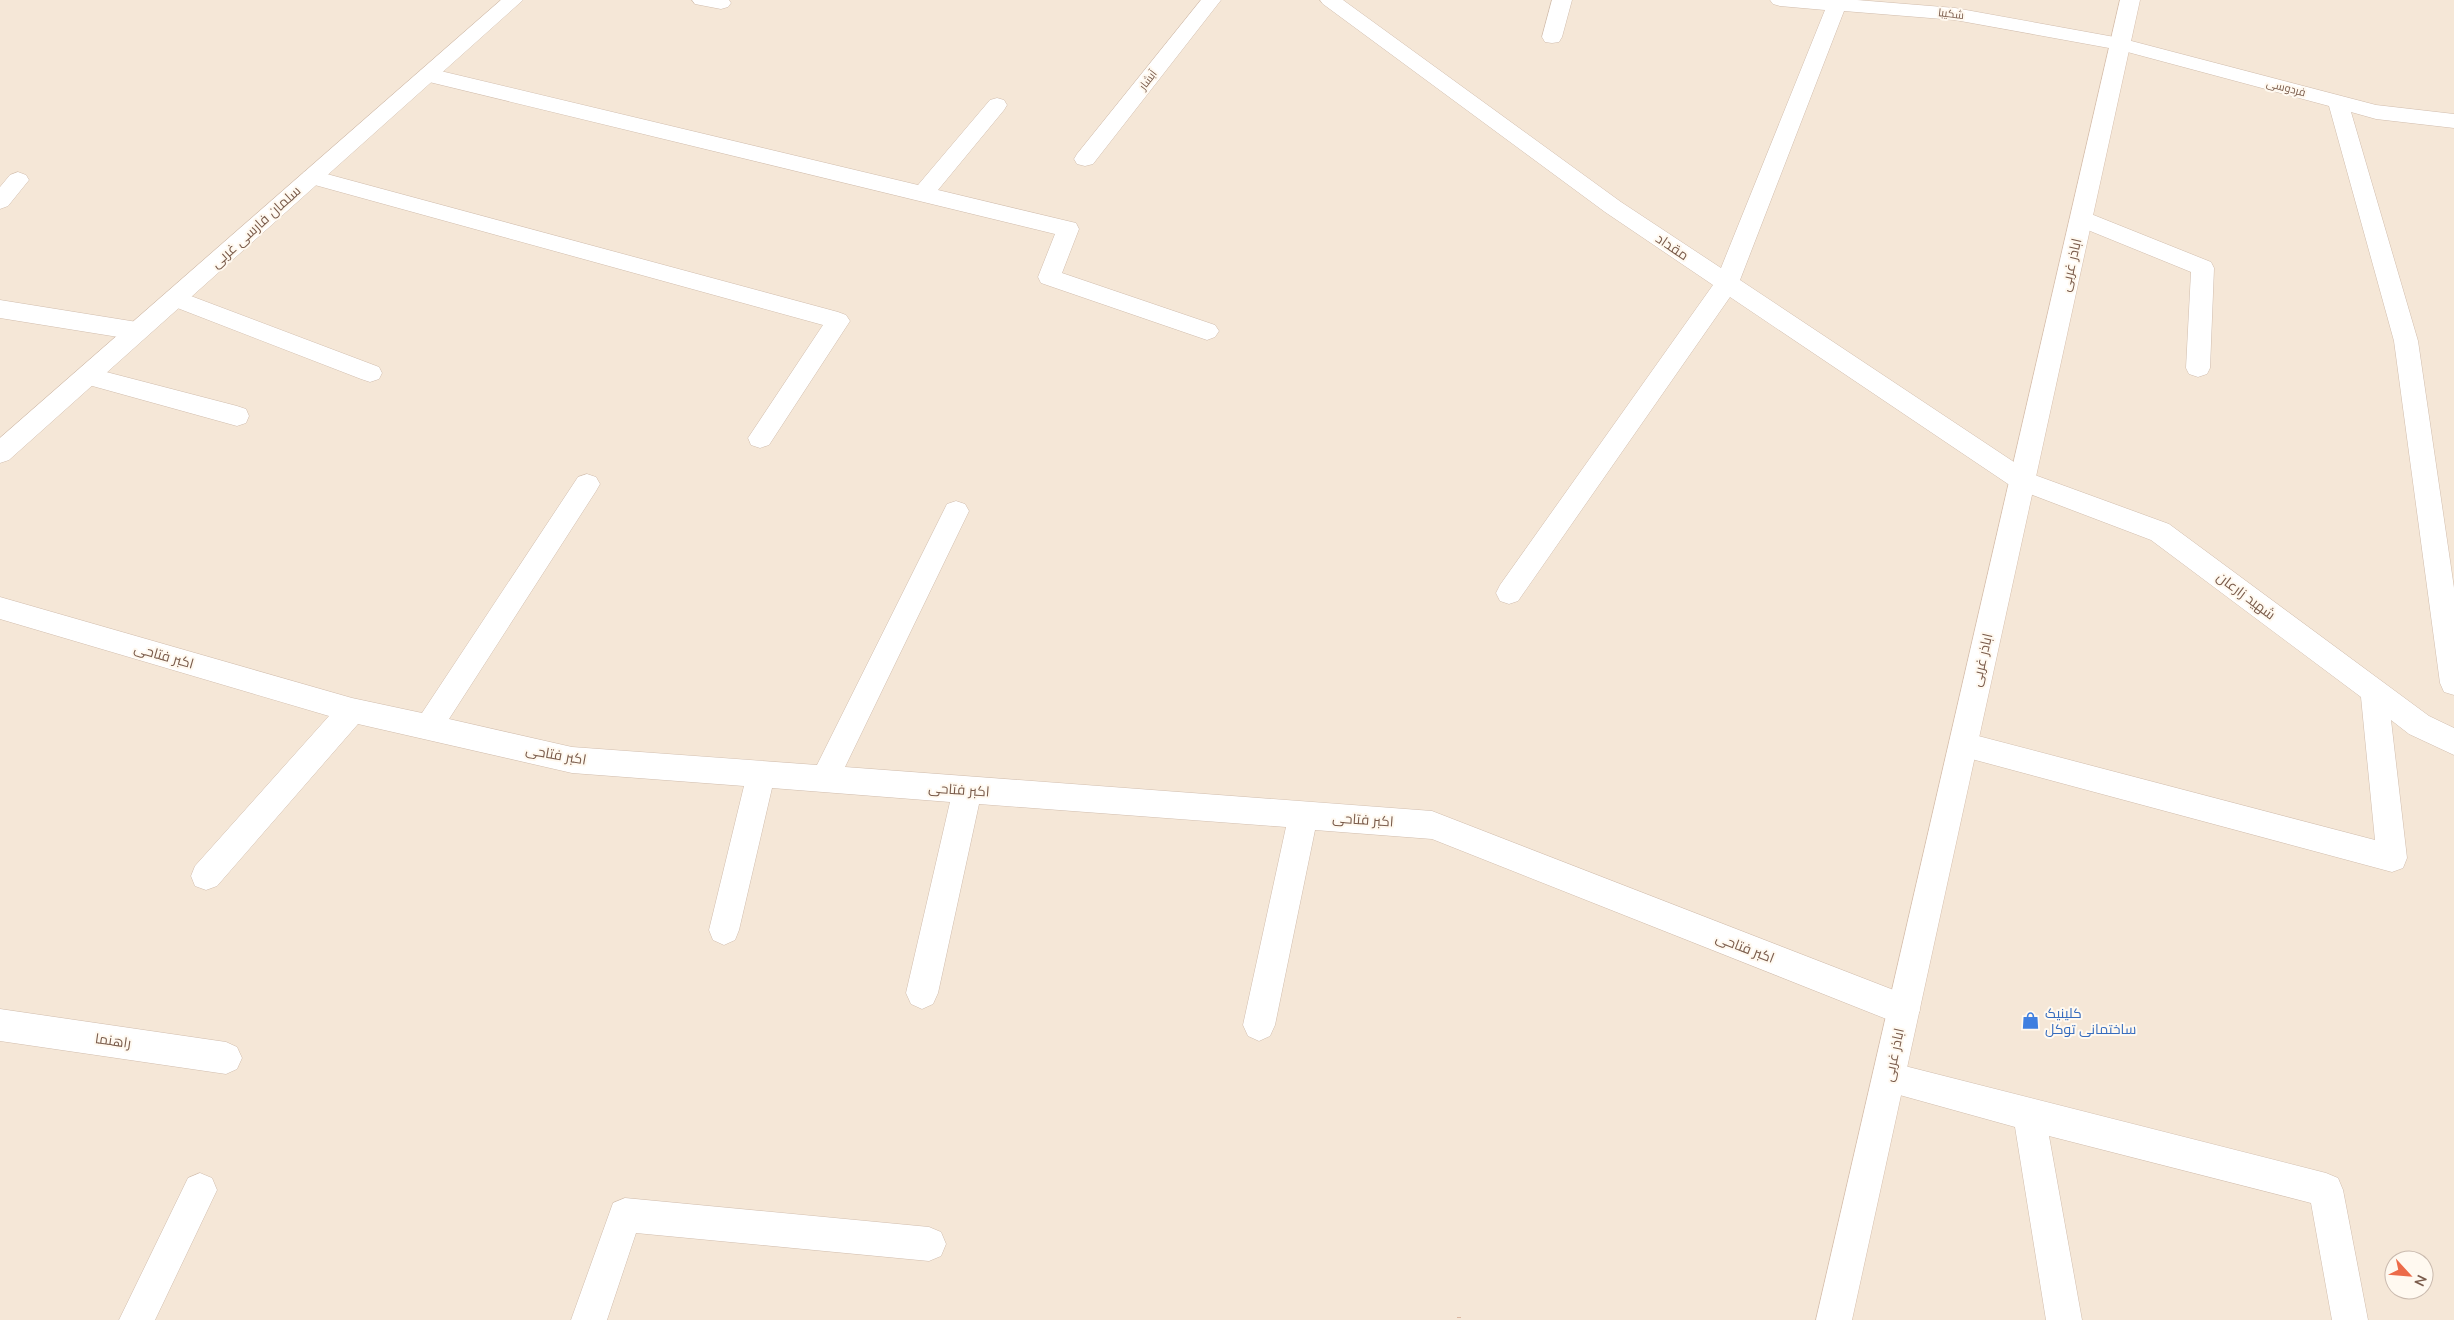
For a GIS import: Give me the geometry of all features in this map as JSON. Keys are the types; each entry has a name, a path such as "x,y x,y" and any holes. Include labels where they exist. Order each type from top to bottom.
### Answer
{"street":[{"name":"سلمان فارسی غربی","path":"0,453 513,0"},
{"name":"آبشار","path":"1085,159 1212,0"},
{"name":"مقداد","path":"1330,0 1613,207 2022,481"},
{"path":"1552,37 1562,0"},
{"name":"شکیبا","path":"1780,0 1837,4 1931,6 1955,14 2120,44"},
{"name":"اباذر غربی","path":"1834,1320 2130,0"},
{"path":"1509,593 1727,283 1837,4"},
{"name":"فردوسی","path":"2120,44 2376,112 2454,121"},
{"path":"428,75 1068,229 1050,277 1207,331"},
{"path":"2338,102 2406,341 2454,683"},
{"path":"923,194 997,105"},
{"path":"312,178 838,321 760,438"},
{"path":"0,201 18,180"},
{"path":"2081,218 2202,268 2198,368"},
{"path":"175,298 370,373"},
{"path":"0,309 137,332"},
{"path":"88,376 237,416"},
{"name":"شهید زارعان","path":"2022,481 2160,532 2419,725 2454,742"},
{"path":"428,728 587,484"},
{"path":"825,779 956,511"},
{"name":"اکبر فتاحی","path":"0,608 352,710 572,760 1432,825 1904,1010"},
{"path":"1964,745 2392,858 2374,692"},
{"path":"206,876 352,710"},
{"path":"724,930 761,774"},
{"path":"922,993 967,790"},
{"path":"1259,1026 1303,815"},
{"name":"راهنما","path":"0,1025 226,1058"},
{"path":"1889,1078 2326,1190 2350,1320"},
{"path":"2029,1113 2064,1320"},
{"path":"137,1320 200,1190"},
{"path":"589,1320 625,1215 929,1244"}],"shaded area":[{"path":"0,0 2454,0 2454,1320 0,1320"}],"place":[{"name":"کلینیک ساختمانی توکل","path":"2031,1021"}]}
